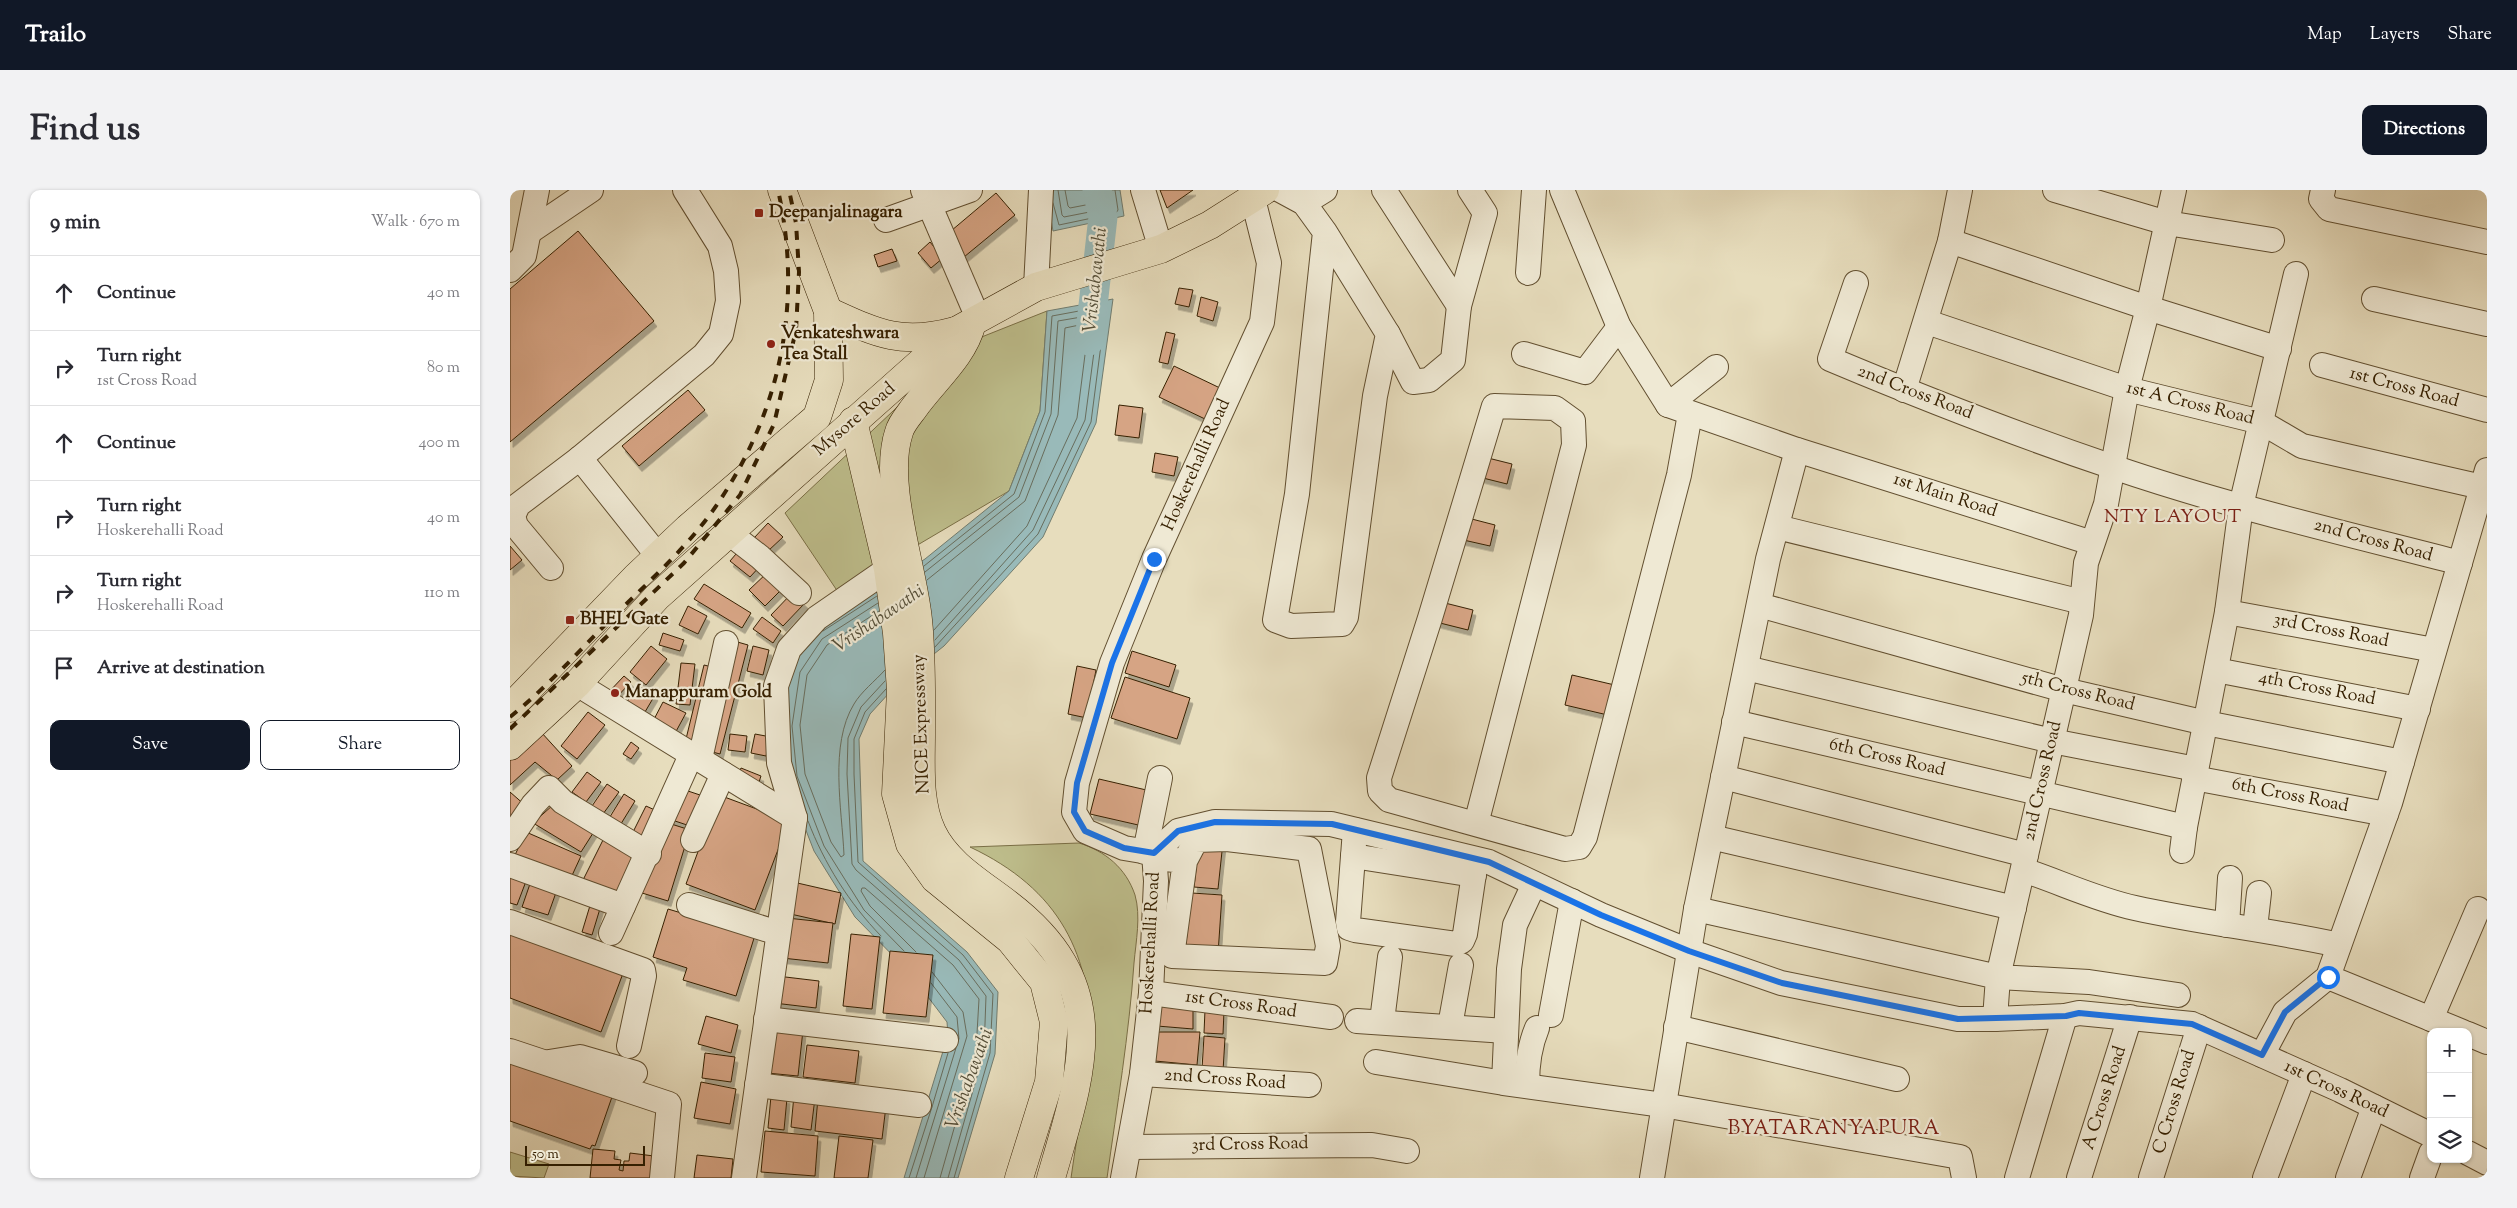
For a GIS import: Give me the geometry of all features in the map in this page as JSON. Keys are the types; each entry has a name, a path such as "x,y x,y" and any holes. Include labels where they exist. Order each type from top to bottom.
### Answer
{"highway":[{"path":"782,190 828,311 874,332 901,338 931,338 969,323"},
{"name":"Mysore Road","path":"510,746 577,684 657,597 853,421 969,323 1036,287 1063,277 1158,250 1210,225 1259,195"},
{"name":"Mysore Road","path":"515,704 656,554 817,417 829,380 828,311"},
{"name":"NICE Expressway","path":"969,323 968,337 956,357 922,397 899,430 895,463 895,480 901,529 896,573 897,633 911,687 921,789 933,833 954,862 1027,918 1060,956 1079,1001 1082,1055 1074,1099 1051,1178"},
{"name":"NICE Expressway","path":"853,421 896,573"},
{"name":"NICE Expressway","path":"911,687 896,794 910,844 935,879 1010,940 1022,954 1044,982 1054,1022 1048,1082 1019,1178"}],"street":[{"path":"510,270 524,256 538,190"},
{"path":"529,232 591,190"},
{"path":"551,568 516,526 512,516 518,505 580,458 704,355 721,334 728,301 726,271 720,246 685,190"},
{"path":"886,220 925,197 970,190"},
{"path":"1036,287 1041,190"},
{"path":"1143,190 1158,250"},
{"path":"1280,190 1304,203 1325,232 1388,334 1413,382 1430,380 1454,360 1459,306 1485,214 1470,190"},
{"path":"1304,203 1325,190"},
{"path":"1384,190 1459,306"},
{"path":"1528,273 1534,190"},
{"path":"1476,824 1574,445 1573,422 1555,408 1494,406 1379,778 1380,791 1389,800 1565,849 1579,847 1585,837 1679,475 1679,409 1619,327 1562,190"},
{"path":"1904,390 1927,322 1950,241 1960,190"},
{"path":"2055,190 2167,222 2272,240"},
{"name":"2nd Cross Road","path":"1995,1019 1998,977 2064,690 2082,602 2086,563 2106,504 2127,389 2148,308 2174,190"},
{"path":"2323,190 2321,199 2329,210 2487,242"},
{"name":"Hoskerehalli Road","path":"1123,1178 1142,1074 1151,993 1156,880 1151,854 1124,848 1085,831 1074,812 1077,783 1112,663 1154,559 1262,322 1269,263 1259,195"},
{"path":"925,197 969,323"},
{"path":"1325,232 1297,494 1276,620 1291,626 1342,624 1346,617 1375,396 1388,334"},
{"path":"1950,241 2148,308 2279,349"},
{"path":"2182,850 2227,612 2241,506 2296,274"},
{"name":"2nd Cross Road","path":"1856,283 1830,359 1904,390 2114,468 2241,506 2460,563"},
{"path":"2374,299 2487,324"},
{"name":"1st A Cross Road","path":"1927,322 2127,389 2261,422 2302,446 2484,479"},
{"path":"1524,354 1585,372 1619,327"},
{"name":"1st Cross Road","path":"2322,365 2487,410"},
{"path":"1679,409 1716,367"},
{"name":"1st Main Road","path":"1679,409 1797,450 2092,543"},
{"path":"1652,1178 1696,909 1758,605 1776,527 1797,450"},
{"path":"580,458 656,554"},
{"path":"2262,1055 2285,1012 2328,977 2386,814 2484,479"},
{"path":"1776,527 2082,602"},
{"path":"729,532 760,557 799,593"},
{"path":"744,1178 795,818 779,763 776,686 789,649 817,618 896,573"},
{"name":"5th Cross Road","path":"1758,605 2064,690 2206,723 2402,762"},
{"name":"3rd Cross Road","path":"2227,612 2434,650"},
{"path":"611,933 696,756 726,643"},
{"name":"6th Cross Road","path":"1746,668 2195,774 2386,814"},
{"name":"4th Cross Road","path":"2216,670 2418,709"},
{"path":"577,684 795,818"},
{"name":"6th Cross Road","path":"1734,722 2185,827"},
{"path":"693,840 723,774"},
{"path":"1723,777 2024,863 2133,907 2339,945"},
{"path":"1151,854 1160,778"},
{"path":"510,839 533,804 549,788 563,802 649,854"},
{"path":"1151,854 1178,831 1215,822 1332,824 1475,868"},
{"path":"1355,830 1348,922 1349,928 1355,930 1456,944 1462,941 1465,934 1475,868"},
{"path":"1711,837 2014,908"},
{"path":"1227,839 1309,849 1328,946 1325,963 1172,956 1185,861 1196,840 1227,839"},
{"path":"1151,854 1185,861"},
{"path":"1353,856 1475,868"},
{"name":"1st Cross Road","path":"1475,868 1489,862 1572,901 1689,951 1782,983 1958,1019 2066,1016 2079,1013 2192,1024 2304,1074 2427,1133"},
{"path":"510,865 623,906"},
{"path":"2227,925 2230,878"},
{"path":"1515,1084 1506,1031 1509,969 1516,925 1534,884"},
{"path":"2255,928 2259,893"},
{"path":"1515,1084 1530,1046 1544,1022 1572,901"},
{"path":"689,905 778,933"},
{"path":"1696,909 1998,977 2089,982 2178,995"},
{"path":"2431,1019 2478,909"},
{"path":"510,922 643,970 644,976 629,1046"},
{"path":"1382,1021 1390,957"},
{"path":"1450,1026 1461,965"},
{"path":"2328,977 2453,1028"},
{"name":"1st Cross Road","path":"1151,993 1332,1017"},
{"path":"2017,1178 2066,1016"},
{"name":"A Cross Road","path":"2079,1178 2130,1017"},
{"path":"766,1019 946,1040"},
{"path":"1357,1021 1382,1021 1506,1031"},
{"path":"1676,1027 1897,1079"},
{"name":"C Cross Road","path":"2151,1178 2199,1027"},
{"path":"2472,1036 2487,1042"},
{"path":"510,1051 669,1104 662,1178"},
{"path":"544,1062 580,1057 635,1073"},
{"path":"1376,1062 1664,1105 1960,1156 1964,1178"},
{"name":"2nd Cross Road","path":"1142,1074 1309,1085"},
{"path":"2265,1178 2304,1074"},
{"path":"757,1085 919,1105"},
{"path":"2348,1178 2374,1107"},
{"name":"3rd Cross Road","path":"1128,1147 1372,1145 1407,1151"},
{"path":"2472,1155 2487,1162"},
{"path":"2422,1178 2427,1163"}],"green space":[{"path":"1047,311 1040,411 1009,491 838,592 785,513 964,344"},
{"path":"1079,843 1089,846 1106,856 1120,869 1131,885 1138,911 1138,929 1129,1017 1107,1178 1071,1178 1091,1050 1090,1015 1085,984 1077,955 1065,928 1048,904 1027,883 1001,864 970,847"},
{"path":"510,1152 549,1164 544,1178 510,1176"}],"water":[{"path":"1046,190 1120,190 1124,216 1053,231"},
{"path":"1113,299 1096,423 1043,537 944,646 900,681 870,714 859,739 863,861 967,952 998,992 995,1054 958,1178 904,1178 948,1035 947,1022 909,972 855,917 814,851 786,779 781,725 790,668 814,631 925,559 1009,491 1040,411 1047,311"}],"building":[{"path":"1160,190 1193,190 1167,208"},
{"path":"996,193 1015,215 964,257 945,236"},
{"path":"578,231 654,321 510,442 510,289"},
{"path":"930,242 943,258 931,268 918,253"},
{"path":"892,249 897,261 878,267 874,255"},
{"path":"1179,288 1193,290 1189,307 1175,304"},
{"path":"1201,297 1218,302 1213,321 1197,316"},
{"path":"1166,332 1175,334 1168,364 1159,362"},
{"path":"1174,366 1220,388 1205,419 1159,397"},
{"path":"688,390 705,410 639,466 622,446"},
{"path":"1119,405 1143,408 1139,438 1115,435"},
{"path":"1155,453 1178,457 1174,476 1152,472"},
{"path":"1480,456 1512,464 1507,484 1475,476"},
{"path":"1464,517 1495,525 1490,546 1459,539"},
{"path":"768,523 783,537 768,551 754,538"},
{"path":"510,546 522,560 510,570"},
{"path":"742,547 762,564 750,577 730,561"},
{"path":"768,572 784,587 765,606 749,590"},
{"path":"704,584 751,613 742,628 694,599"},
{"path":"793,592 805,603 783,626 771,615"},
{"path":"1441,602 1473,610 1468,630 1436,622"},
{"path":"688,606 707,616 698,634 679,625"},
{"path":"762,617 781,631 773,643 753,629"},
{"path":"663,633 684,640 680,651 659,645"},
{"path":"734,641 748,645 720,754 705,750"},
{"path":"651,646 667,659 646,685 630,672"},
{"path":"753,646 769,650 763,675 747,671"},
{"path":"1132,651 1176,665 1169,687 1125,673"},
{"path":"681,663 695,664 690,705 676,704"},
{"path":"704,665 720,669 703,743 686,739"},
{"path":"1077,666 1096,670 1087,718 1068,714"},
{"path":"1572,675 1619,686 1612,716 1565,705"},
{"path":"624,676 631,682 613,701 606,695"},
{"path":"1125,677 1190,698 1177,739 1111,718"},
{"path":"637,685 655,695 642,717 624,707"},
{"path":"663,702 686,713 673,737 651,725"},
{"path":"588,712 605,725 577,759 561,746"},
{"path":"541,732 572,766 557,780 535,762 510,785 510,759"},
{"path":"730,734 747,736 745,752 728,750"},
{"path":"755,734 771,737 766,756 751,753"},
{"path":"631,742 639,748 631,759 623,754"},
{"path":"741,768 761,776 758,785 737,777"},
{"path":"587,772 601,782 586,802 572,792"},
{"path":"1099,779 1155,792 1147,827 1090,814"},
{"path":"607,784 619,792 603,814 592,806"},
{"path":"679,788 703,796 693,827 669,819"},
{"path":"510,792 526,806 510,821"},
{"path":"624,794 635,801 619,827 608,820"},
{"path":"719,795 789,821 755,910 686,884"},
{"path":"554,804 595,830 581,852 533,823"},
{"path":"646,806 657,811 644,840 632,834"},
{"path":"665,822 690,830 668,901 642,893"},
{"path":"526,832 581,856 569,882 514,857"},
{"path":"604,838 640,855 618,899 582,882"},
{"path":"1223,842 1218,889 1194,887 1199,843"},
{"path":"510,870 528,876 517,905 510,903"},
{"path":"532,878 558,887 548,915 522,907"},
{"path":"793,882 841,893 835,924 786,913"},
{"path":"1192,893 1222,895 1218,954 1185,951"},
{"path":"592,899 602,902 592,935 582,932"},
{"path":"668,909 755,935 736,996 683,980 687,968 653,957"},
{"path":"787,918 833,923 828,963 782,958"},
{"path":"510,925 625,968 601,1032 510,998"},
{"path":"851,934 880,937 872,1009 843,1006"},
{"path":"890,951 933,955 926,1017 883,1013"},
{"path":"777,976 819,981 816,1008 774,1003"},
{"path":"1159,1000 1193,1002 1193,1029 1157,1026"},
{"path":"1205,1010 1224,1011 1223,1034 1204,1033"},
{"path":"706,1016 738,1025 731,1053 698,1044"},
{"path":"773,1027 803,1030 798,1076 767,1073"},
{"path":"1156,1032 1200,1032 1197,1065 1155,1061"},
{"path":"1204,1036 1225,1038 1223,1071 1202,1069"},
{"path":"807,1045 859,1051 855,1083 803,1077"},
{"path":"705,1053 735,1057 731,1082 702,1078"},
{"path":"510,1059 613,1094 595,1146 592,1145 590,1149 510,1121"},
{"path":"701,1082 736,1089 730,1124 694,1118"},
{"path":"794,1095 815,1098 811,1130 791,1127"},
{"path":"771,1096 787,1098 784,1130 768,1128"},
{"path":"818,1098 886,1106 882,1139 815,1131"},
{"path":"765,1131 818,1136 815,1176 761,1172"},
{"path":"839,1136 873,1140 868,1178 834,1178"},
{"path":"593,1149 615,1151 614,1159 621,1160 619,1170 623,1171 624,1161 629,1161 630,1153 654,1156 651,1178 590,1178"},
{"path":"697,1155 733,1159 731,1178 694,1178"}],"waterway":[{"name":"Vrishabavathi","path":"1089,341 1103,217 1097,190"}],"railway":[{"path":"510,717 549,682 685,544 712,512 744,459 761,423 773,386 782,348 787,309 788,270 785,230 778,190"},
{"path":"510,729 684,563 740,495 774,424 796,330 799,272 796,223 789,190"}],"place":[{"name":"Deepanjalinagara","path":"759,213"},
{"name":"Venkateshwara Tea Stall","path":"771,344"},
{"name":"BHEL Gate","path":"570,620"},
{"name":"Manappuram Gold","path":"615,693"}],"district":[{"name":"NTY LAYOUT","path":"2173,517"},
{"name":"BYATARANYAPURA","path":"1834,1129"}],"route":[{"path":"1154,559 1112,663 1077,783 1074,812 1085,831 1124,848 1154,853 1178,831 1215,822 1332,824 1489,862 1601,915 1689,951 1782,983 1958,1019 2066,1016 2079,1013 2192,1024 2262,1055 2285,1012 2328,977"}]}
